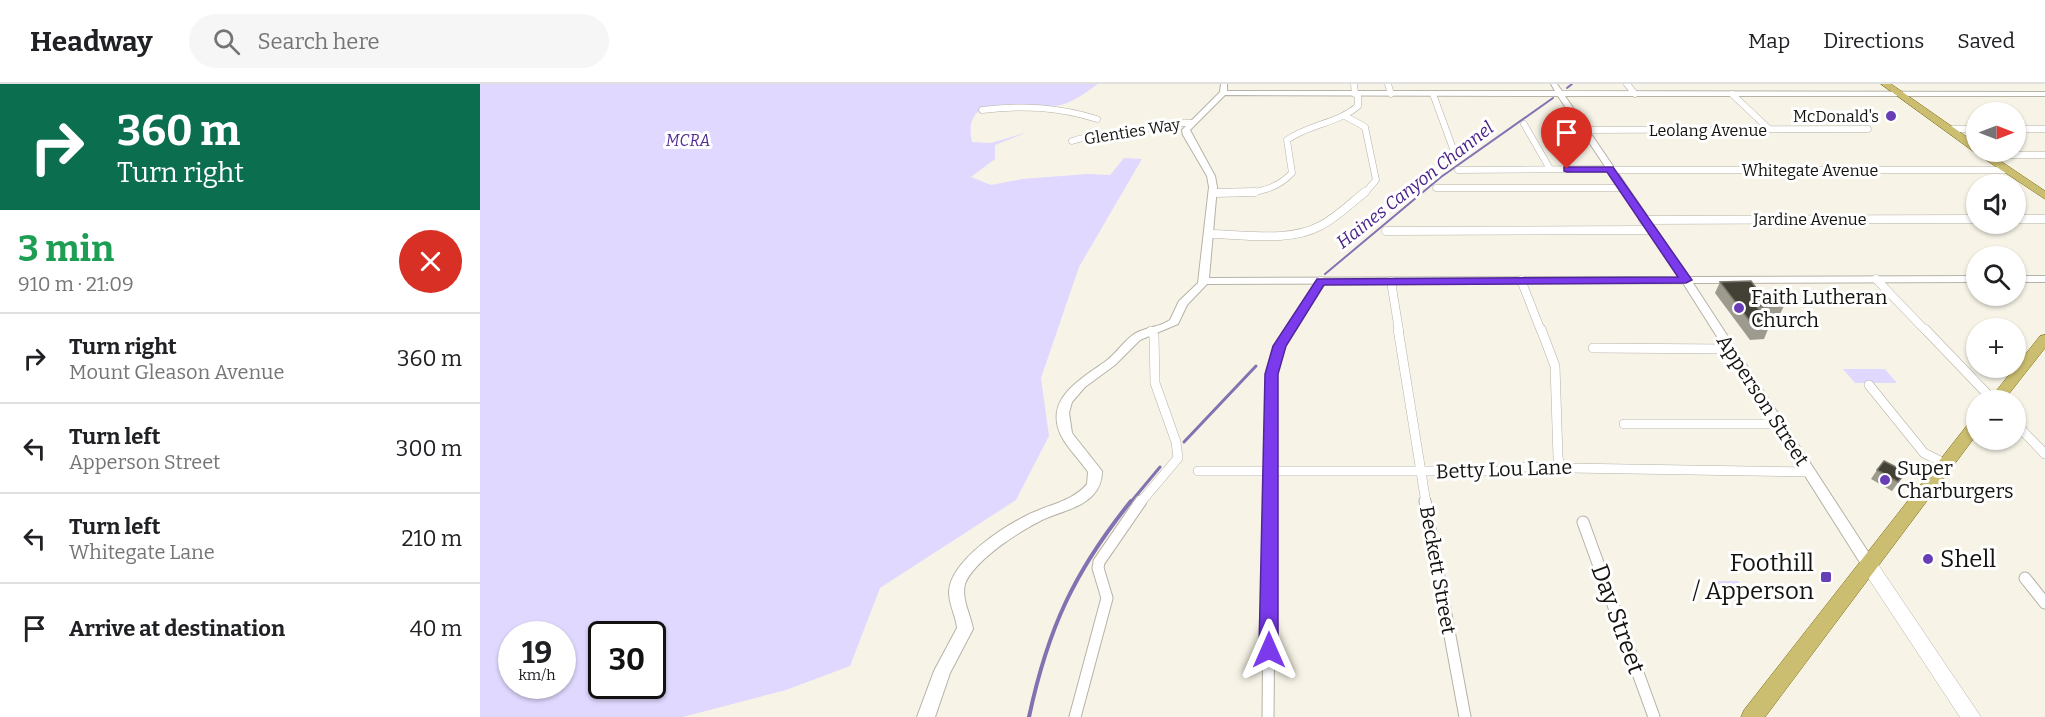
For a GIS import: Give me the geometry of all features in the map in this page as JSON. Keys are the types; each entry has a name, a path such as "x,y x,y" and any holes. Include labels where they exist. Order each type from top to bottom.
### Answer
{"main road":[{"path":"1885,84 1966,141"},
{"path":"1996,162 2044,195"},
{"path":"2002,390 2045,339"},
{"path":"1752,717 1966,438"},
{"name":"Apperson Street","path":"1869,565 1971,717"}],"street":[{"path":"1214,193 1253,193 1272,189 1292,173 1292,158 1286,144 1289,138 1345,116 1358,106 1354,84"},
{"path":"1388,84 1391,94"},
{"name":"Apperson Street","path":"1554,84 1643,220 1686,280 1869,565"},
{"path":"1627,84 1635,94"},
{"path":"926,717 942,671 965,629 957,593 962,575 975,560 1019,527 1072,502 1091,488 1095,482 1095,471 1066,434 1063,422 1065,405 1072,392 1086,379 1121,355 1137,337 1173,323 1183,303 1197,291 1204,281 1214,193 1211,176 1187,135 1187,129 1224,89 1357,94 2045,94"},
{"path":"1432,94 1456,157"},
{"path":"1732,94 1769,129"},
{"path":"982,110 1050,106 1097,119"},
{"path":"1209,234 1291,235 1310,231 1323,225 1370,189 1376,180 1365,127 1345,116"},
{"name":"Glenties Way","path":"1072,141 1093,135 1135,131 1172,122 1192,123"},
{"path":"1524,124 1550,169"},
{"name":"Leolang Avenue","path":"1584,130 1868,129"},
{"path":"1949,129 1966,129"},
{"path":"2026,129 2045,129"},
{"path":"2026,154 2045,155"},
{"name":"Whitegate Avenue","path":"1458,170 2008,171"},
{"path":"1436,188 1623,188"},
{"name":"Jardine Avenue","path":"1643,220 1966,219"},
{"path":"2026,219 2045,219"},
{"path":"1386,231 1650,230"},
{"path":"1876,279 1984,390"},
{"path":"1204,281 1966,279"},
{"path":"2026,279 2045,279"},
{"path":"1521,280 1555,366 1558,458 1561,467"},
{"path":"1268,717 1270,382 1275,356 1290,326 1321,281"},
{"name":"Beckett Street","path":"1391,281 1420,471 1465,717"},
{"path":"1075,717 1107,598 1098,568 1099,562 1136,507 1178,458 1176,442 1155,383 1154,336 1151,331"},
{"path":"1593,348 1730,349"},
{"path":"1869,385 1924,453 1946,464"},
{"path":"1624,424 1778,424"},
{"path":"2026,434 2045,454"},
{"name":"Betty Lou Lane","path":"1198,471 1500,471 1515,467 1561,467 1809,472"},
{"name":"Day Street","path":"1583,522 1654,717"},
{"path":"2025,578 2045,603"}],"green space":[{"name":"MCRA","path":"480,84 1098,84 1066,104 987,107 976,113 971,125 972,142 991,143 1028,132 995,145 995,159 971,177 991,185 1022,179 1087,174 1110,175 1124,158 1142,159 1079,267 1041,378 1049,436 1016,500 880,588 850,666 786,690 683,717 480,717"},
{"path":"1843,369 1885,369 1897,383 1855,383"},
{"path":"1716,581 1738,581 1747,601 1726,601"}],"building":[{"path":"1751,281 1764,299 1778,299 1784,306 1757,307 1767,319 1763,319 1769,327 1755,328 1720,282"},
{"path":"1884,461 1906,472 1898,482 1877,470"}],"waterway":[{"name":"Haines Canyon Channel","path":"1567,88 1572,84"},
{"name":"Haines Canyon Channel","path":"1325,274 1441,177 1553,98"},
{"name":"Haines Canyon Channel","path":"1184,442 1256,366"},
{"name":"Haines Canyon Channel","path":"1130,503 1160,467"},
{"name":"Haines Canyon Channel","path":"1029,717 1045,656 1066,602 1094,552 1131,501"}],"place":[{"name":"McDonald's","path":"1891,116"},
{"name":"Faith Lutheran Church","path":"1739,308"},
{"name":"Super Charburgers","path":"1885,480"},
{"name":"Shell","path":"1928,559"},
{"name":"Foothill / Apperson","path":"1826,577"}],"route":[{"path":"1269,650 1271,374 1279,346 1321,281 1686,280 1610,169 1567,169"}]}
